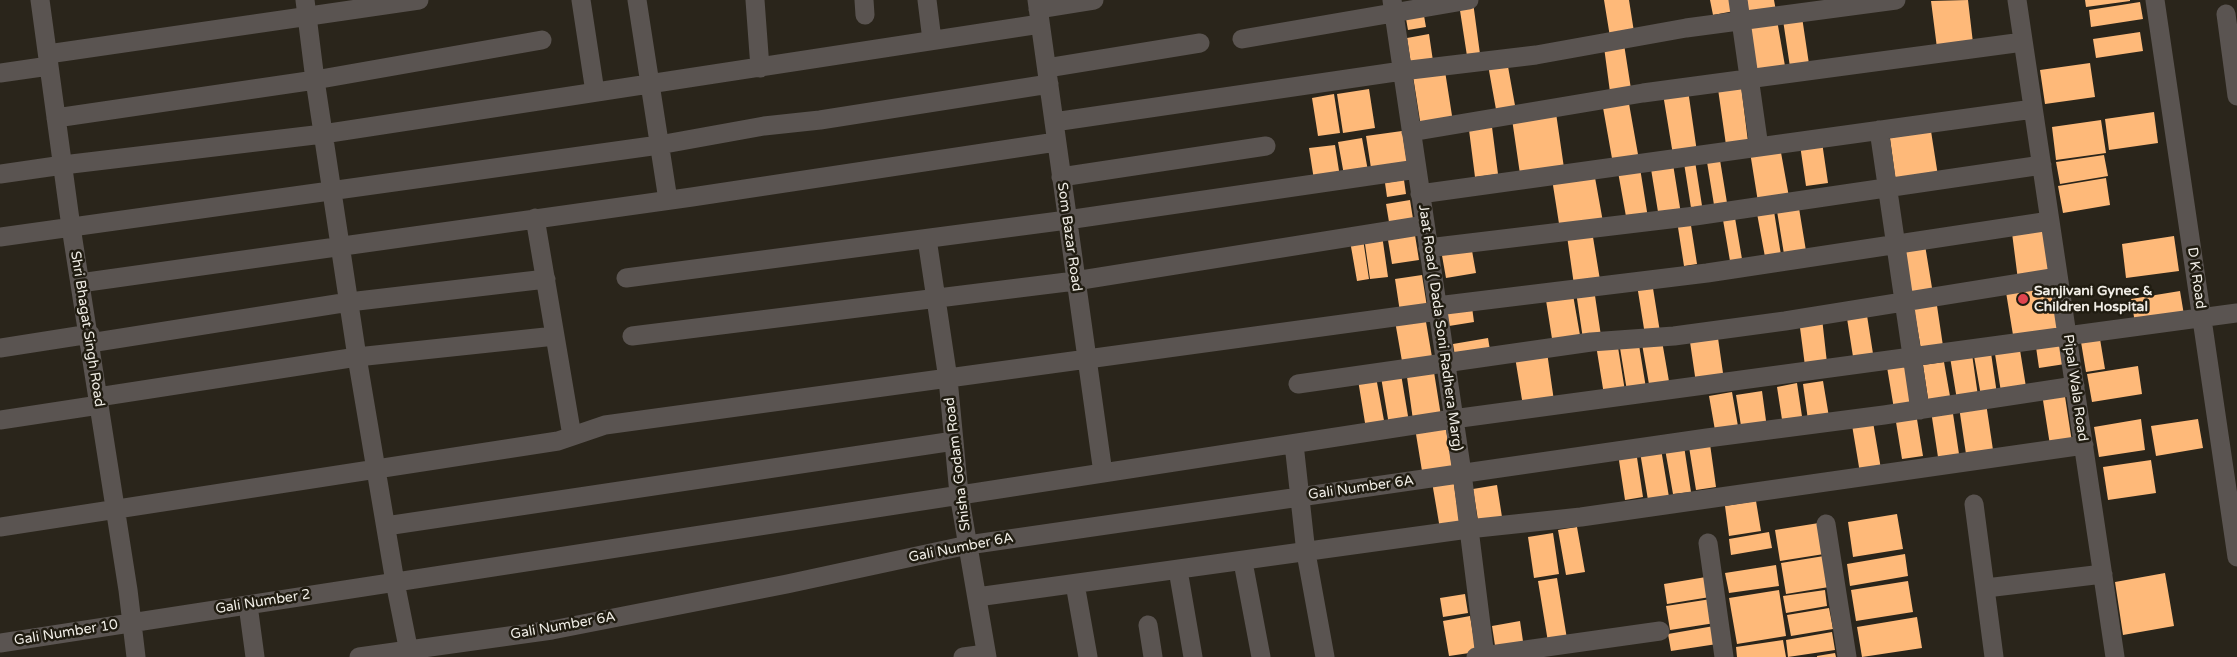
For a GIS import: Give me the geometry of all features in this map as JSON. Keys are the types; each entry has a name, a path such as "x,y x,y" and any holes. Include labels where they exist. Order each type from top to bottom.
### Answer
{"street":[{"name":"Shri Bhagat Singh Road","path":"40,0 71,227 116,510 136,657"},
{"path":"0,74 48,60 306,8 419,0"},
{"path":"581,0 595,92"},
{"path":"637,0 668,200"},
{"path":"755,0 760,68"},
{"path":"927,0 932,40"},
{"path":"0,174 324,134 760,68 932,40 1038,11 1094,0"},
{"path":"1242,39 1393,6 1469,0"},
{"path":"1738,0 1759,147"},
{"path":"1054,122 1402,72 1536,55 1740,20 1896,0"},
{"name":"Pipal Wala Road","path":"2017,0 2115,657"},
{"name":"D K Road","path":"2155,0 2237,557"},
{"name":"Jaat Road ( Dada Soni Radhera Marg)","path":"1393,6 1462,473 1482,657"},
{"path":"306,8 315,80 357,357 395,582 410,654 359,657"},
{"name":"Som Bazar Road","path":"1038,11 1103,473"},
{"path":"2226,14 2237,96"},
{"path":"56,118 315,80 542,40"},
{"path":"1411,132 1643,92 2023,42"},
{"path":"0,237 332,189 659,145 764,126 820,120 1048,76 1200,43"},
{"path":"1420,194 2033,109"},
{"path":"1879,130 1920,410"},
{"path":"80,283 668,200 1056,142"},
{"path":"1061,176 1266,146"},
{"path":"1428,248 1695,216 2042,166"},
{"path":"626,278 1067,220 1417,169"},
{"path":"535,218 572,436"},
{"path":"0,527 558,441 605,425 1087,361 2050,221"},
{"path":"632,336 1075,281 1425,225"},
{"name":"Shisha Godam Road","path":"928,239 948,379 959,494 986,655"},
{"path":"1298,384 1591,342 1683,335 2058,277"},
{"path":"0,348 90,339 349,302 546,279"},
{"name":"Gali Number 2","path":"132,623 1453,419 2237,313"},
{"path":"0,420 99,401 357,357 555,336"},
{"name":"Gali Number 6A","path":"410,654 464,650 552,630 787,584 968,545 1462,473 1920,410 2075,386"},
{"path":"386,526 954,442"},
{"path":"1294,444 1306,553 1325,657"},
{"path":"977,597 1243,562 1468,529 1581,517 2084,446"},
{"path":"1974,504 1994,657"},
{"path":"1826,524 1847,657"},
{"path":"1708,544 1724,657"},
{"path":"1243,562 1260,657"},
{"path":"1178,570 1193,657"},
{"path":"1986,588 2103,574"},
{"path":"1075,584 1088,657"},
{"path":"248,605 255,657"},
{"name":"Gali Number 10","path":"0,643 132,623"},
{"path":"1148,625 1153,657"},
{"path":"1482,657 1660,631"},
{"path":"963,657 986,655"}],"building":[{"path":"1604,0 1629,0 1634,32 1610,37"},
{"path":"1710,0 1732,0 1734,11 1713,15"},
{"path":"1747,0 1774,0 1776,11 1749,15"},
{"path":"1968,0 1973,43 1937,48 1931,1"},
{"path":"2085,0 2130,0 2130,1 2086,7"},
{"path":"1473,2 1480,54 1467,56 1459,4"},
{"path":"2140,2 2143,19 2091,27 2089,10"},
{"path":"1423,10 1426,27 1408,30 1405,13"},
{"path":"1802,17 1809,64 1790,67 1783,20"},
{"path":"1777,20 1785,66 1756,71 1748,25"},
{"path":"2140,32 2143,51 2096,58 2093,39"},
{"path":"1429,34 1433,61 1411,64 1407,38"},
{"path":"1624,44 1631,89 1610,92 1604,47"},
{"path":"1507,61 1516,111 1497,115 1488,65"},
{"path":"2090,63 2095,97 2045,104 2040,70"},
{"path":"1445,71 1453,122 1421,127 1413,76"},
{"path":"1741,85 1748,142 1726,145 1718,89"},
{"path":"1369,89 1375,128 1343,133 1337,94"},
{"path":"1688,90 1697,152 1673,155 1663,94"},
{"path":"1334,94 1340,133 1318,136 1312,98"},
{"path":"1628,98 1639,160 1613,164 1602,102"},
{"path":"2154,112 2158,143 2109,150 2105,119"},
{"path":"1556,113 1564,168 1520,174 1512,119"},
{"path":"2101,120 2106,153 2056,160 2052,127"},
{"path":"1492,127 1498,174 1475,177 1469,130"},
{"path":"1402,131 1407,162 1371,168 1366,136"},
{"path":"1931,131 1938,176 1896,183 1890,138"},
{"path":"1362,138 1368,171 1344,175 1338,142"},
{"path":"1822,142 1828,183 1806,186 1800,145"},
{"path":"1335,145 1340,177 1314,180 1309,148"},
{"path":"1780,147 1789,197 1758,202 1750,152"},
{"path":"2104,155 2108,176 2060,184 2056,162"},
{"path":"1720,160 1728,209 1715,211 1707,162"},
{"path":"1695,161 1703,212 1692,214 1684,163"},
{"path":"1673,164 1681,214 1659,218 1651,169"},
{"path":"1640,168 1648,218 1627,222 1618,172"},
{"path":"1594,172 1603,222 1560,230 1552,179"},
{"path":"2106,178 2110,205 2063,213 2058,186"},
{"path":"1404,180 1406,194 1387,197 1385,183"},
{"path":"1410,200 1414,225 1390,228 1386,204"},
{"path":"1798,202 1806,251 1784,254 1776,205"},
{"path":"1773,205 1781,255 1765,257 1756,208"},
{"path":"1734,212 1742,259 1730,261 1722,214"},
{"path":"1690,219 1697,264 1684,266 1677,221"},
{"path":"2047,228 2053,276 2018,280 2012,233"},
{"path":"1592,231 1600,280 1574,285 1567,236"},
{"path":"1382,235 1388,277 1370,279 1364,237"},
{"path":"1415,235 1419,260 1392,264 1388,240"},
{"path":"2174,236 2179,271 2126,278 2122,244"},
{"path":"1363,239 1369,279 1357,281 1350,241"},
{"path":"1471,245 1476,273 1446,278 1441,250"},
{"path":"1925,245 1933,294 1911,297 1904,248"},
{"path":"1422,275 1427,307 1400,312 1395,279"},
{"path":"2055,279 2062,328 2013,335 2005,286"},
{"path":"1652,282 1660,332 1645,335 1637,285"},
{"path":"1572,289 1581,341 1553,345 1545,294"},
{"path":"1594,289 1601,336 1583,339 1576,292"},
{"path":"2180,291 2184,315 2135,323 2131,299"},
{"path":"1936,299 1943,346 1921,349 1913,303"},
{"path":"1472,307 1474,322 1449,326 1447,311"},
{"path":"1866,309 1874,360 1854,363 1846,312"},
{"path":"1425,316 1433,363 1403,367 1395,321"},
{"path":"1822,318 1827,363 1805,366 1799,320"},
{"path":"1717,331 1724,380 1696,383 1689,335"},
{"path":"1488,338 1491,356 1456,362 1453,344"},
{"path":"2100,339 2105,369 2086,372 2081,342"},
{"path":"1617,341 1625,391 1604,395 1596,345"},
{"path":"1662,341 1670,387 1650,390 1642,344"},
{"path":"2061,343 2065,364 2039,368 2036,347"},
{"path":"1639,345 1646,388 1627,391 1620,348"},
{"path":"2020,350 2026,387 2001,392 1995,354"},
{"path":"1547,352 1554,401 1523,406 1515,357"},
{"path":"1991,353 1997,394 1981,396 1974,356"},
{"path":"1972,354 1978,396 1957,400 1950,357"},
{"path":"1944,362 1951,402 1929,405 1923,365"},
{"path":"1908,363 1915,406 1894,409 1887,367"},
{"path":"2138,366 2142,394 2092,402 2087,374"},
{"path":"1434,372 1441,416 1413,420 1407,377"},
{"path":"1401,374 1409,422 1389,425 1381,377"},
{"path":"1376,377 1385,426 1366,429 1358,380"},
{"path":"1823,381 1829,417 1808,420 1803,384"},
{"path":"1797,383 1803,423 1783,426 1777,387"},
{"path":"2064,390 2072,442 2050,445 2042,394"},
{"path":"1762,391 1767,428 1742,432 1736,395"},
{"path":"1732,392 1739,432 1716,436 1709,396"},
{"path":"1986,403 1993,450 1966,454 1959,407"},
{"path":"1952,407 1959,454 1938,457 1931,411"},
{"path":"1916,413 1923,456 1902,459 1895,416"},
{"path":"2141,419 2145,450 2099,457 2094,427"},
{"path":"2198,419 2203,448 2156,456 2151,426"},
{"path":"1873,422 1881,469 1860,473 1852,425"},
{"path":"1445,423 1452,467 1422,471 1415,428"},
{"path":"1710,444 1716,487 1696,490 1689,447"},
{"path":"1684,446 1691,492 1673,494 1665,449"},
{"path":"1661,449 1669,497 1648,500 1640,452"},
{"path":"1636,451 1643,497 1625,500 1618,454"},
{"path":"2151,460 2156,493 2108,500 2103,467"},
{"path":"1453,478 1460,526 1440,529 1432,482"},
{"path":"1497,485 1502,517 1478,520 1473,489"},
{"path":"1756,501 1761,531 1729,536 1725,506"},
{"path":"1897,514 1903,549 1853,557 1848,522"},
{"path":"1819,523 1824,554 1780,561 1775,530"},
{"path":"1577,527 1585,572 1566,575 1558,530"},
{"path":"1769,532 1772,548 1731,555 1729,539"},
{"path":"1553,533 1559,574 1534,578 1528,537"},
{"path":"1905,554 1908,576 1850,586 1847,564"},
{"path":"1824,556 1829,587 1786,594 1781,563"},
{"path":"1776,565 1779,586 1729,593 1725,573"},
{"path":"2165,573 2174,626 2123,635 2115,582"},
{"path":"1706,577 1710,597 1667,604 1664,584"},
{"path":"1557,578 1567,639 1548,642 1538,581"},
{"path":"1908,581 1913,612 1856,621 1851,590"},
{"path":"1779,590 1786,636 1737,644 1729,598"},
{"path":"1825,590 1827,606 1786,613 1783,596"},
{"path":"1465,594 1468,613 1443,617 1440,598"},
{"path":"1711,599 1715,623 1670,630 1666,606"},
{"path":"1829,608 1833,629 1791,636 1787,615"},
{"path":"1470,616 1476,652 1449,656 1443,621"},
{"path":"1917,617 1922,648 1862,657 1857,627"},
{"path":"1520,621 1524,648 1496,652 1492,626"},
{"path":"1714,626 1717,644 1671,651 1668,634"},
{"path":"1832,632 1835,650 1788,657 1786,640"},
{"path":"1783,640 1786,657 1737,657 1736,647"},
{"path":"1835,653 1836,657 1817,657 1817,656"}],"place":[{"name":"Sanjivani Gynec & Children Hospital","path":"2023,299"}]}
